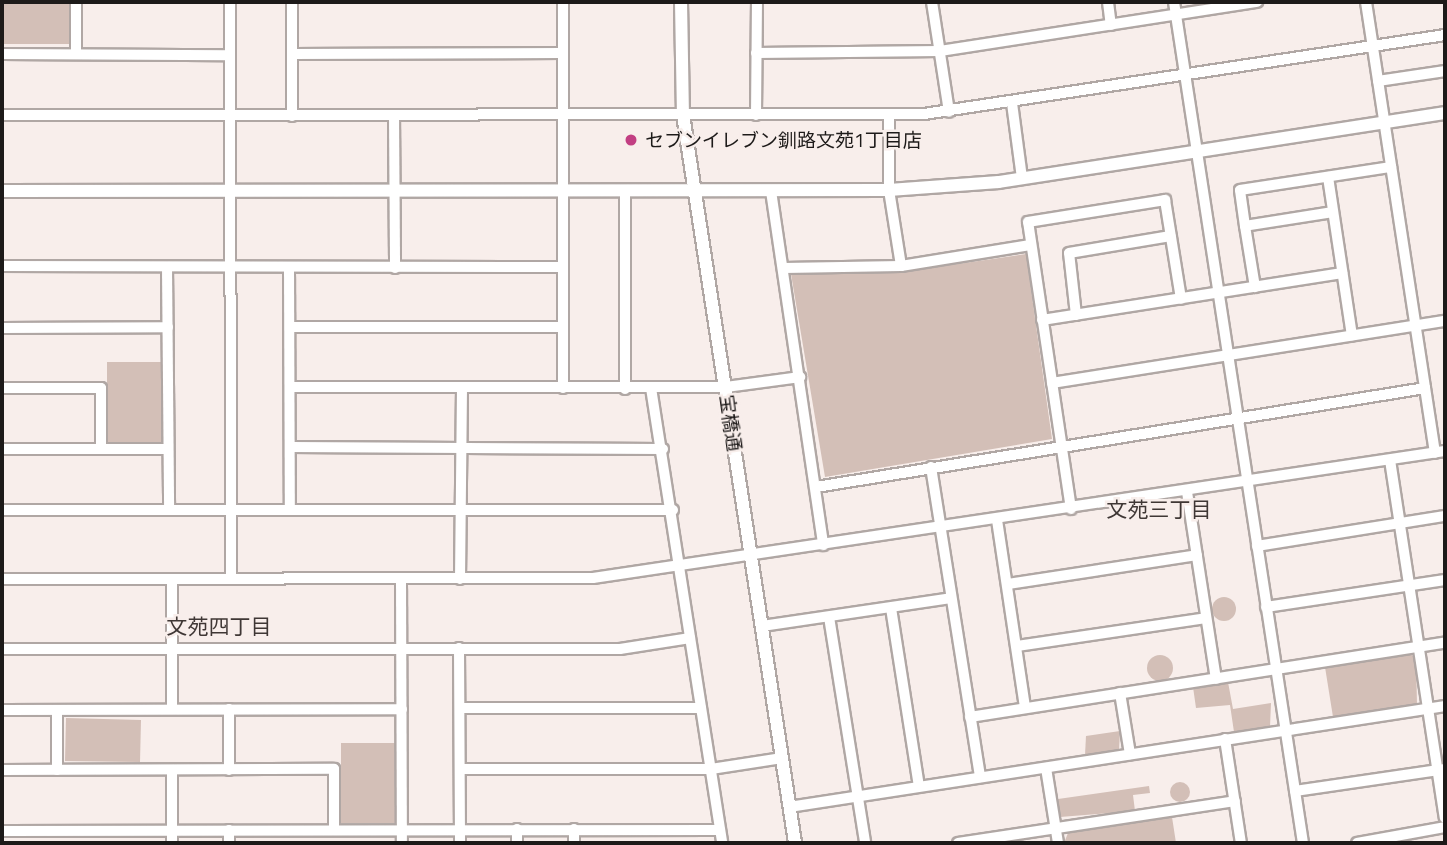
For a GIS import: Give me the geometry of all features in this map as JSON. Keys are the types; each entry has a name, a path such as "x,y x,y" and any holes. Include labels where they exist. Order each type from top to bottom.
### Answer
{"street":[{"path":"76,2 76,54"},
{"path":"230,2 231,579"},
{"path":"292,2 292,116"},
{"path":"562,2 563,388"},
{"name":"宝橋通","path":"681,2 683,115 795,843"},
{"path":"756,115 757,2"},
{"path":"932,2 949,112"},
{"path":"1108,2 1111,25"},
{"path":"1174,2 1303,843"},
{"path":"756,53 940,51 1257,2"},
{"path":"2,579 460,579 679,570 823,545 1440,452 1425,388 1366,2"},
{"path":"2,115 889,115 949,112 1445,35"},
{"path":"292,54 562,53"},
{"path":"2,54 230,55"},
{"path":"1378,81 1445,71"},
{"path":"1012,103 1022,178"},
{"path":"2,191 889,190 1022,178 1445,114"},
{"path":"889,115 889,190 901,266"},
{"path":"394,116 395,268"},
{"path":"1255,287 1240,190 1391,167"},
{"path":"1328,177 1352,335"},
{"path":"625,190 625,388"},
{"path":"771,191 823,545"},
{"path":"1071,509 1028,222 1165,200 1181,299"},
{"path":"1245,226 1333,212"},
{"path":"1076,314 1069,253 1171,236"},
{"path":"784,268 901,266 1030,245"},
{"path":"2,266 561,267"},
{"path":"167,267 169,510"},
{"path":"289,267 290,509"},
{"path":"1042,320 1342,273"},
{"path":"1052,383 1445,321"},
{"path":"2,328 168,327"},
{"path":"290,327 562,327"},
{"path":"291,387 726,387 800,377"},
{"path":"2,388 101,388 101,449"},
{"path":"460,579 459,509 464,448 462,388"},
{"path":"652,388 673,510 679,570 722,843"},
{"path":"816,487 1060,444 1425,388"},
{"path":"291,447 663,449"},
{"path":"2,449 168,449"},
{"path":"1390,460 1427,709 1441,770 1445,818"},
{"path":"931,467 980,777"},
{"path":"1187,492 1216,679"},
{"path":"2,510 673,510"},
{"path":"1257,546 1445,516"},
{"path":"997,520 1025,708"},
{"path":"1008,584 1197,555"},
{"path":"172,579 172,709"},
{"path":"401,579 402,843"},
{"path":"1266,607 1445,580"},
{"path":"762,626 951,598"},
{"path":"891,608 919,786"},
{"path":"829,617 865,843"},
{"path":"1017,646 1206,618"},
{"path":"2,649 620,649 690,638"},
{"path":"970,717 1445,643"},
{"path":"459,648 460,843"},
{"path":"1121,693 1130,754"},
{"path":"789,807 1445,706"},
{"path":"460,708 701,708"},
{"path":"229,709 229,770"},
{"path":"2,710 402,709"},
{"path":"57,710 57,771"},
{"path":"1225,739 1241,843"},
{"path":"460,769 710,769 782,758"},
{"path":"1046,768 1058,843"},
{"path":"2,771 334,769 334,830"},
{"path":"172,770 172,843"},
{"path":"1295,791 1441,770"},
{"path":"958,843 996,840 1235,801"},
{"path":"1357,843 1445,827"},
{"path":"517,829 517,843"},
{"path":"574,829 574,843"},
{"path":"59,830 59,843"},
{"path":"115,830 115,843"},
{"path":"229,830 229,843"},
{"path":"2,831 719,830"}],"shaded area":[{"path":"4,2 69,2 69,44 4,44"},
{"path":"1026,254 1052,439 825,477 791,274 896,273"},
{"path":"107,362 161,362 162,444 107,445"},
{"path":"1219,597 1229,597 1236,604 1236,614 1229,621 1219,621 1212,614 1212,604"},
{"path":"1410,654 1416,658 1417,705 1333,717 1325,667"},
{"path":"1160,655 1169,659 1173,668 1169,677 1160,681 1151,677 1147,668 1151,659"},
{"path":"1228,682 1233,709 1271,703 1270,727 1234,732 1230,705 1196,708 1193,687"},
{"path":"66,718 141,720 140,762 65,761"},
{"path":"1120,731 1119,750 1085,755 1086,736"},
{"path":"341,743 395,743 395,823 341,823"},
{"path":"1176,782 1184,782 1190,792 1184,802 1176,802 1170,796 1170,788"},
{"path":"1149,786 1150,793 1133,795 1135,811 1060,817 1058,799"},
{"path":"1172,817 1176,843 1064,843 1068,833"}],"place":[{"name":"セブンイレブン釧路文苑1丁目店","path":"631,140"}],"district":[{"name":"文苑三丁目","path":"1159,509"},
{"name":"文苑四丁目","path":"219,626"}]}
